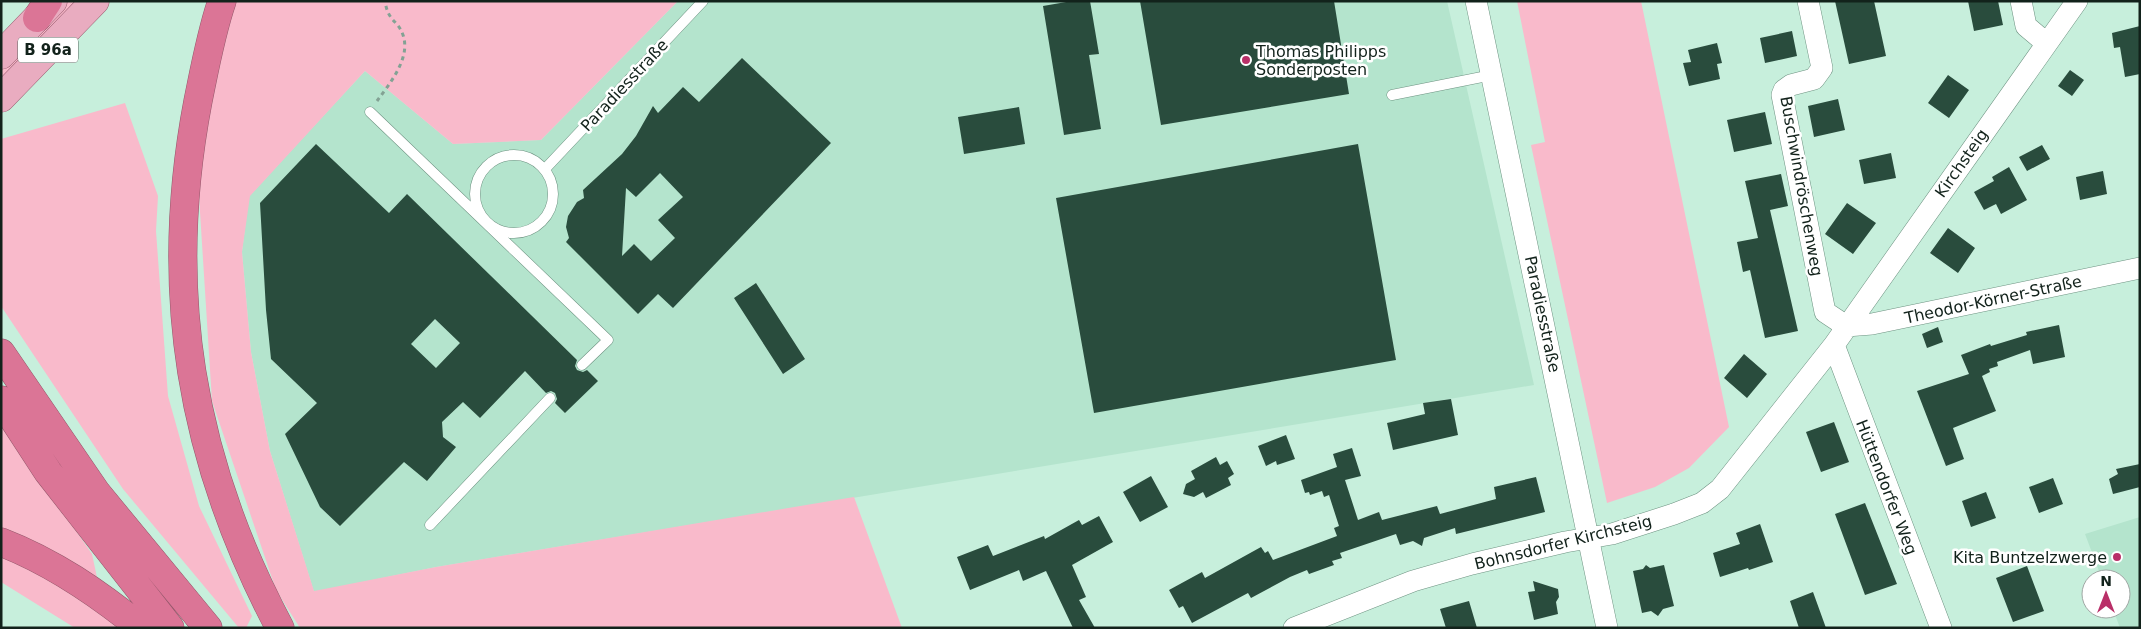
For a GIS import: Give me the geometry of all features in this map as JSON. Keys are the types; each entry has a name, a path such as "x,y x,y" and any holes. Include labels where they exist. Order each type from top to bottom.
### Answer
{"highway":[{"path":"222,1 215,22 189,149 184,202 182,262 184,319 195,400 210,458 230,521 256,584 280,628"},
{"path":"1,353 96,492 208,628"},
{"path":"1,400 48,472 170,628"},
{"path":"1,542 30,553 63,572 104,598 141,628"}],"main road":[{"name":"B 96a","path":"1,98 95,1"},
{"name":"B 96a","path":"1,55 46,7"}],"street":[{"name":"Paradiesstraße","path":"1476,1 1607,628"},
{"name":"Buschwindröschenweg","path":"1808,1 1822,68 1814,80 1791,85 1784,90 1782,95 1826,312 1846,326"},
{"path":"2021,1 2026,26 2046,42"},
{"name":"Kirchsteig","path":"1846,326 2046,42 2077,1"},
{"name":"Theodor-Körner-Straße","path":"1846,326 1872,324 2140,268"},
{"name":"Bohnsdorfer Kirchsteig","path":"1294,628 1413,581 1472,564 1589,537 1612,534 1702,503 1720,489 1834,345 1846,326"},
{"name":"Hüttendorfer Weg","path":"1834,345 1940,628"}],"lane":[{"name":"Paradiesstraße","path":"545,169 703,1"},
{"path":"1392,95 1492,75"},
{"path":"370,112 608,340 582,365"},
{"path":"510,155 523,156 535,160 545,169 552,185 553,202 549,213 542,222 532,229 521,233 509,233 498,230 488,224 480,214 475,201 475,188 479,176 487,166 498,158 510,155"},
{"path":"430,525 550,398"}],"path":[{"path":"370,112 386,88 405,52 403,34 387,14 385,1"}],"shaded area":[{"path":"68,1 81,1 1,82 1,69"},
{"path":"232,1 678,1 541,140 453,144 365,71 250,196 242,252 251,352 270,451 314,591 436,567 854,497 902,628 300,628 276,590 212,401 196,149"},
{"path":"678,1 1447,1 1534,385 436,567 314,592 270,451 251,352 242,252 249,196 365,71 453,144 541,140"},
{"path":"1517,1 1641,1 1729,427 1689,468 1655,487 1607,503 1531,145 1545,142"},
{"path":"125,103 158,196 156,231 168,396 199,506 252,616 246,628 239,628 123,489 1,306 1,139"},
{"path":"1,422 92,554 105,615 120,628 75,628 1,582"},
{"name":"Kita Buntzelzwerge","path":"2140,517 2140,628 2120,628 2117,619 2131,619 2131,569 2098,569 2085,534"}],"building":[{"path":"1072,1 1090,1 1099,54 1089,55 1101,129 1064,135 1043,6"},
{"path":"1140,1 1334,1 1349,94 1161,125"},
{"path":"1835,1 1874,1 1886,56 1849,64"},
{"path":"1968,1 1998,1 2003,25 1974,31"},
{"path":"2140,26 2140,74 2125,77 2120,47 2114,48 2112,33"},
{"path":"1792,31 1797,56 1765,63 1760,38"},
{"path":"1717,43 1722,63 1717,64 1720,79 1689,86 1683,63 1691,62 1688,50"},
{"path":"742,58 831,143 673,308 658,294 638,314 566,242 569,238 566,227 568,216 577,202 584,198 583,190 622,154 636,136 653,106 658,113 683,87 699,102","holes":["660,173 683,197 658,220 675,238 651,261 634,244 622,256 626,188 636,197"]},
{"path":"2070,70 2084,80 2072,96 2058,86"},
{"path":"1948,75 1969,90 1949,118 1928,103"},
{"path":"1838,99 1845,130 1814,137 1808,106"},
{"path":"1019,107 1025,144 964,154 958,117"},
{"path":"1765,112 1772,144 1734,152 1727,120"},
{"path":"316,144 389,213 407,194 577,360 575,366 577,370 583,372 587,370 598,381 565,413 555,403 557,399 555,393 551,391 546,393 525,371 480,418 463,402 442,422 443,437 456,447 427,481 404,462 340,526 320,507 285,434 317,403 271,359 266,310 260,203","holes":["435,319 460,343 436,368 411,344"]},
{"path":"1358,144 1396,360 1094,413 1056,198"},
{"path":"2042,145 2050,159 2027,171 2019,157"},
{"path":"1891,153 1896,178 1864,184 1859,160"},
{"path":"2009,167 2027,200 2001,214 1996,204 1984,210 1974,192 1994,181 1992,177"},
{"path":"2103,171 2107,194 2080,200 2076,177"},
{"path":"1781,174 1788,206 1770,210 1798,331 1765,338 1750,270 1743,272 1737,242 1758,238 1745,181"},
{"path":"1847,203 1876,223 1853,254 1825,234"},
{"path":"1948,228 1975,248 1958,273 1930,253"},
{"path":"756,283 805,359 783,374 734,298"},
{"path":"2059,325 2065,357 2033,364 2030,350 1997,362 1998,366 1989,369 1990,372 1982,376 1996,411 1953,428 1964,459 1946,466 1917,391 1969,374 1961,355 1990,344 1991,346 2027,335 2026,332"},
{"path":"1938,327 1943,342 1927,348 1922,334"},
{"path":"1744,354 1767,374 1747,398 1724,378"},
{"path":"1451,399 1458,435 1393,450 1387,423 1425,414 1423,403"},
{"path":"1834,422 1849,462 1821,472 1806,432"},
{"path":"1286,435 1295,459 1277,465 1276,461 1266,466 1258,446"},
{"path":"1352,448 1361,476 1345,480 1358,520 1379,512 1382,520 1437,506 1440,514 1496,499 1494,487 1536,477 1545,512 1456,534 1455,528 1424,538 1422,546 1413,541 1400,545 1396,534 1340,553 1342,558 1332,561 1334,565 1309,574 1307,570 1251,598 1248,593 1192,623 1183,606 1179,608 1169,590 1202,572 1205,578 1261,547 1265,553 1268,551 1273,560 1337,536 1334,528 1339,526 1329,495 1324,497 1322,491 1310,495 1309,492 1305,493 1301,480 1337,467 1333,454"},
{"path":"1216,457 1220,465 1227,461 1234,474 1228,478 1231,485 1206,498 1203,492 1194,497 1183,494 1186,484 1195,479 1191,471"},
{"path":"2140,464 2140,487 2113,494 2109,479 2118,474 2116,469"},
{"path":"1151,476 1168,507 1140,522 1123,492"},
{"path":"2053,478 2063,504 2039,513 2029,487"},
{"path":"1986,492 1996,518 1971,527 1962,501"},
{"path":"1865,503 1897,584 1865,595 1835,514"},
{"path":"1099,516 1113,542 1072,565 1086,597 1079,600 1095,628 1073,628 1046,571 1023,581 1019,570 970,590 957,557 988,545 993,556 1044,536 1045,539 1079,520 1082,525"},
{"path":"1760,524 1773,562 1720,577 1713,553 1740,544 1736,533"},
{"path":"1646,565 1650,568 1664,565 1674,606 1663,609 1658,616 1651,611 1642,613 1633,571 1643,569"},
{"path":"2027,566 2044,611 2013,622 1996,578"},
{"path":"1533,581 1558,589 1559,597 1556,602 1558,614 1534,620 1528,592 1535,591"},
{"path":"1813,592 1826,628 1799,628 1790,601"},
{"path":"1469,601 1477,628 1446,628 1440,609"}],"place":[{"name":"Thomas Philipps Sonderposten","path":"1246,60"},
{"name":"Kita Buntzelzwerge","path":"2117,557"}]}
